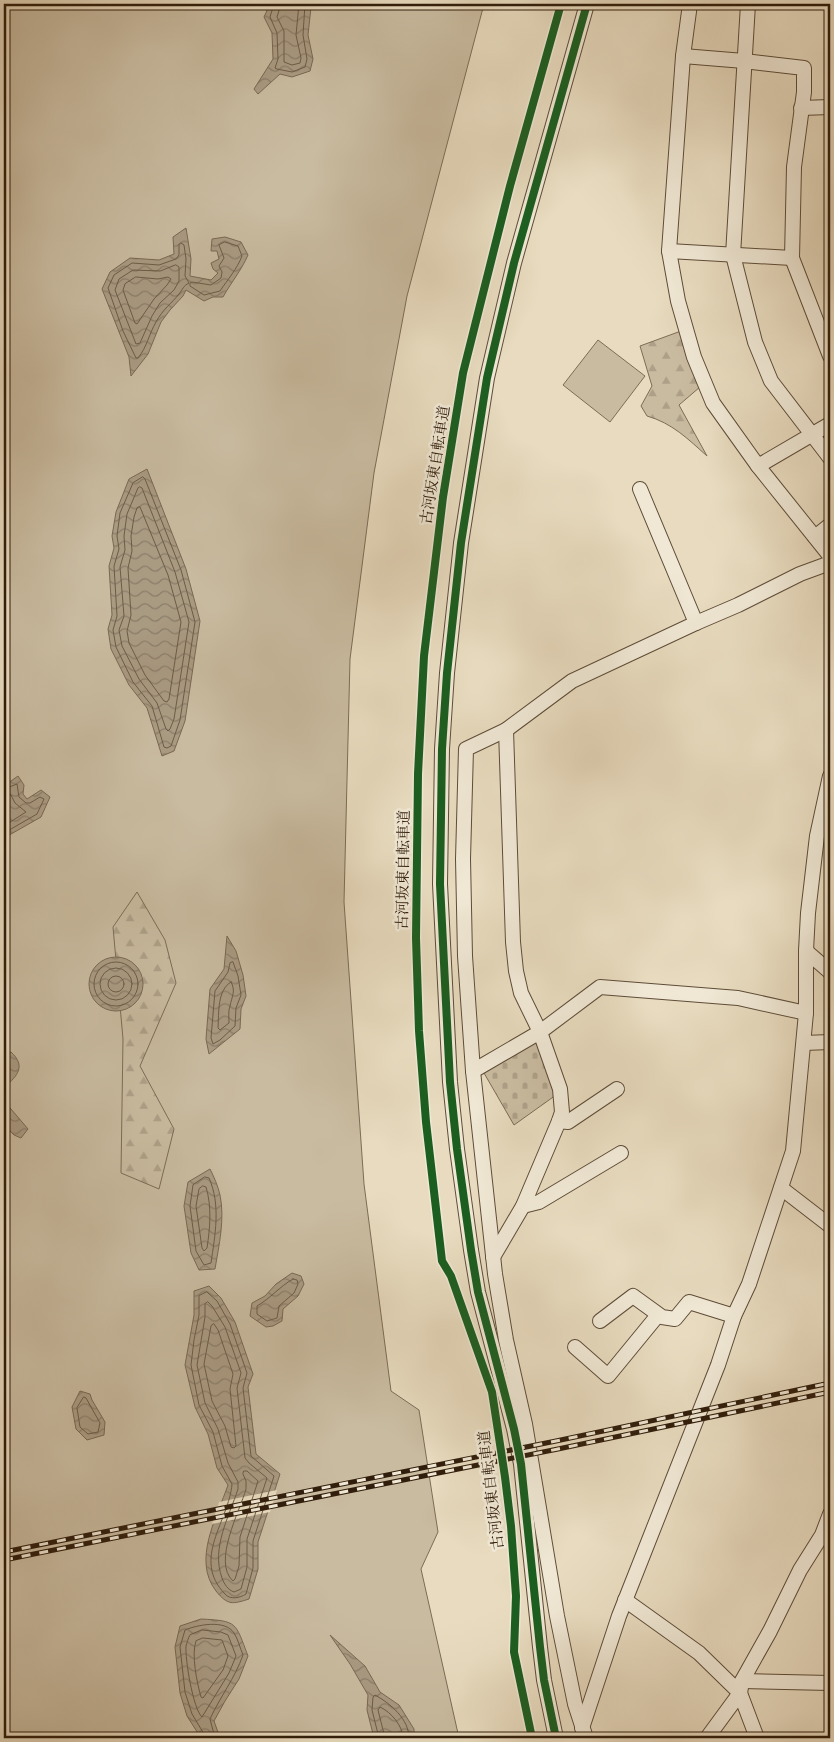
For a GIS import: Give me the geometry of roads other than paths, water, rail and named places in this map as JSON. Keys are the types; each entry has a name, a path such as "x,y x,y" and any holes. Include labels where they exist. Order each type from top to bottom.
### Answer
{"street":[{"path":"556,1738 544,1680 521,1464 514,1429 478,1292 457,1149 450,1082 440,884 442,749 447,673 461,543 488,378 514,263 587,4"},
{"path":"690,4 683,56 669,251 678,301 694,357 713,403 758,466 830,556"},
{"path":"748,4 733,255 755,342 771,381 830,458"},
{"path":"683,56 804,68 802,108 794,167 792,258 830,356"},
{"path":"802,108 830,107"},
{"path":"669,251 792,258"},
{"path":"758,466 830,424"},
{"path":"640,489 696,623"},
{"path":"815,537 830,525"},
{"path":"583,1735 557,1616 526,1424 506,1340 493,1258 473,1071 465,956 463,859 466,749 506,730 572,681 738,605 800,574 830,563"},
{"path":"493,1258 523,1206 559,1121 562,1103 560,1089 540,1032 521,993 516,971 513,942 506,730"},
{"path":"583,1735 625,1600 718,1365 734,1316 749,1284 794,1152 806,1012 808,913 817,836 830,776"},
{"path":"806,951 830,972"},
{"path":"473,1071 540,1032 600,987 738,998 806,1012"},
{"path":"804,1043 830,1042"},
{"path":"559,1121 568,1122 618,1089"},
{"path":"523,1206 539,1202 621,1153"},
{"path":"781,1188 829,1224"},
{"path":"600,1321 633,1296 662,1318 675,1319 689,1302 734,1316"},
{"path":"575,1347 608,1376 658,1315"},
{"path":"707,1738 741,1687 800,1570 822,1535 830,1514"},
{"path":"625,1600 699,1653 741,1687 757,1738"},
{"path":"741,1687 830,1683"}],"water":[{"path":"270,4 309,4 311,7 308,35 313,59 310,71 292,77 280,74 258,94 254,89 273,59 272,33 264,17"},
{"path":"186,228 191,259 190,276 211,280 218,273 213,269 211,263 219,259 217,251 211,251 212,239 225,237 241,242 248,255 223,297 213,297 204,301 186,290 161,322 148,354 131,376 129,357 102,289 110,272 130,258 159,260 174,254 173,237"},
{"path":"147,469 186,569 200,621 185,721 174,751 162,756 147,708 129,685 111,649 108,629 112,615 109,566 114,548 112,536 116,512 129,479"},
{"path":"18,776 24,785 23,794 27,799 41,790 50,797 41,817 4,838 4,786"},
{"path":"227,936 236,951 243,975 246,996 241,1009 240,1029 209,1054 206,1039 210,989 224,969"},
{"path":"111,957 121,957 131,961 139,969 143,984 139,999 131,1007 121,1011 111,1011 101,1007 93,999 89,989 89,979 93,969 101,961"},
{"path":"11,1052 16,1057 19,1066 17,1074 5,1087 5,1102 28,1129 21,1138 14,1135 4,1125 4,1056"},
{"path":"210,1169 220,1195 222,1213 221,1232 215,1269 199,1270 191,1253 184,1206 188,1182"},
{"path":"292,1273 301,1276 304,1284 298,1296 283,1309 282,1321 273,1326 266,1327 250,1316 252,1303 265,1296 276,1284"},
{"path":"209,1286 221,1298 235,1322 253,1374 248,1387 256,1454 280,1474 258,1542 258,1569 249,1599 235,1603 227,1601 216,1591 209,1579 206,1566 209,1538 228,1485 217,1468 208,1434 195,1407 185,1365 194,1315 194,1291"},
{"path":"80,1391 90,1394 105,1422 104,1435 87,1440 76,1429 72,1407"},
{"path":"201,1619 222,1621 234,1625 248,1656 239,1679 214,1721 220,1738 201,1738 187,1716 180,1693 175,1647 180,1626"},
{"path":"330,1635 365,1666 380,1692 399,1705 414,1729 414,1738 374,1738 367,1710 368,1695"}],"railway":[{"path":"4,1552 556,1441 830,1383"},
{"path":"4,1560 558,1449 830,1392"}]}
